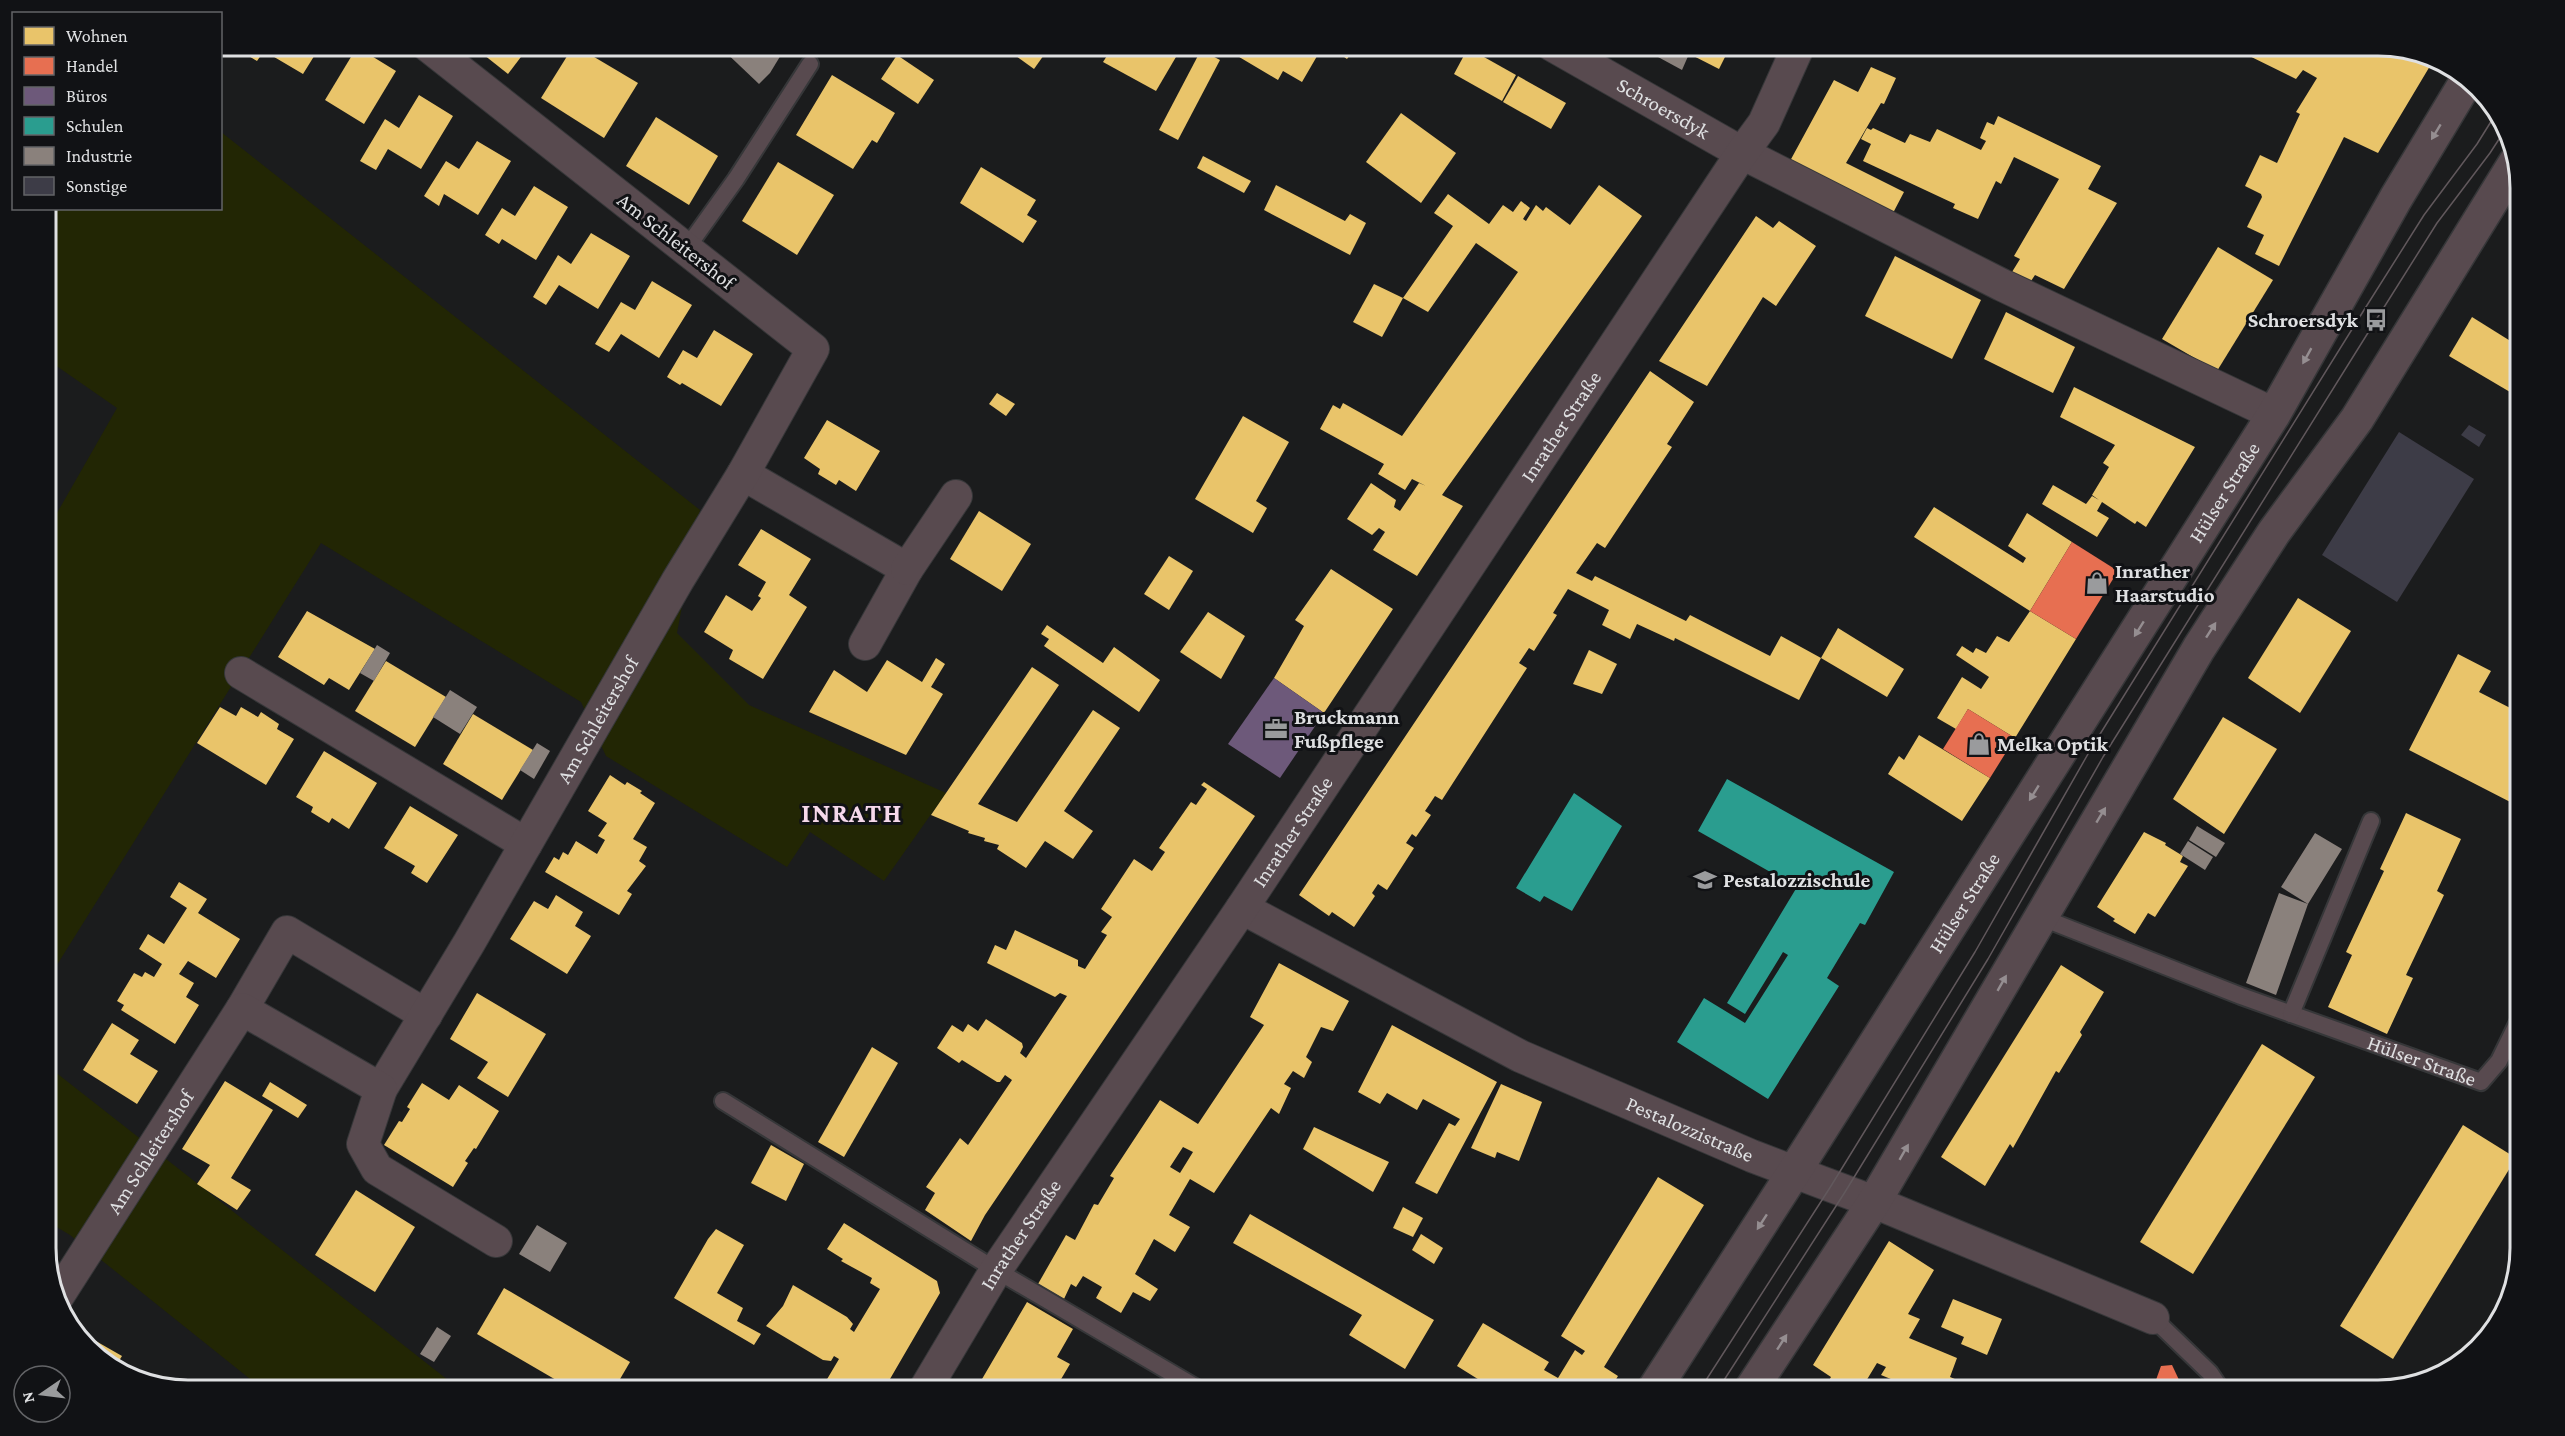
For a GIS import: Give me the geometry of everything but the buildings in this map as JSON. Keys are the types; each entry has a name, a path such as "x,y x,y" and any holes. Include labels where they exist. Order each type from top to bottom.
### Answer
{"street":[{"name":"Am Schleitershof","path":"441,56 813,349 743,474 678,580 381,1089 363,1144 377,1169 496,1241"},
{"name":"Schroersdyk","path":"1571,56 1742,153"},
{"name":"Inrather Straße","path":"931,1380 996,1270 1242,908 1764,123 1794,56"},
{"name":"Hülser Straße","path":"1660,1380 1794,1173 2274,414 2396,198 2463,87"},
{"path":"1742,153 2002,285 2274,414"},
{"path":"1757,1380 1874,1202 2199,648 2274,532 2357,419 2508,174"},
{"path":"743,474 907,569"},
{"path":"865,644 907,569 956,496"},
{"path":"241,673 526,844"},
{"name":"Pestalozzistraße","path":"1242,908 1520,1056 1794,1173 1874,1202 2153,1318"},
{"name":"Am Schleitershof","path":"62,1289 242,1009 287,932 426,1015"},
{"path":"242,1009 381,1089"}],"lane":[{"path":"686,249 736,179 810,64"},
{"path":"2291,1014 2371,821"},
{"name":"Hülser Straße","path":"2040,918 2291,1014 2481,1082 2499,1061 2510,1039"},
{"path":"723,1101 996,1270 1183,1380"},
{"path":"2153,1318 2215,1380"}],"green space":[{"path":"222,133 700,510 677,633 749,705 946,793 884,881 810,832 787,867 606,756 581,702 321,543 56,966 56,515 117,408 56,366 56,210 222,210"},
{"path":"56,1073 448,1380 251,1380 70,1235 56,1227"}],"tram line":[{"path":"1706,1380 1831,1186 1975,952 2092,747 2364,310 2424,215 2491,121"},
{"path":"1724,1380 1845,1192 1988,959 2103,757 2437,223 2500,138"}],"place":[{"name":"Schroersdyk","path":"2376,320"},
{"name":"Inrather Haarstudio","path":"2097,583"},
{"name":"Bruckmann Fußpflege","path":"1276,729"},
{"name":"Melka Optik","path":"1979,744"},
{"name":"Pestalozzischule","path":"1705,880"}],"district":[{"name":"INRATH","path":"852,813"}]}
